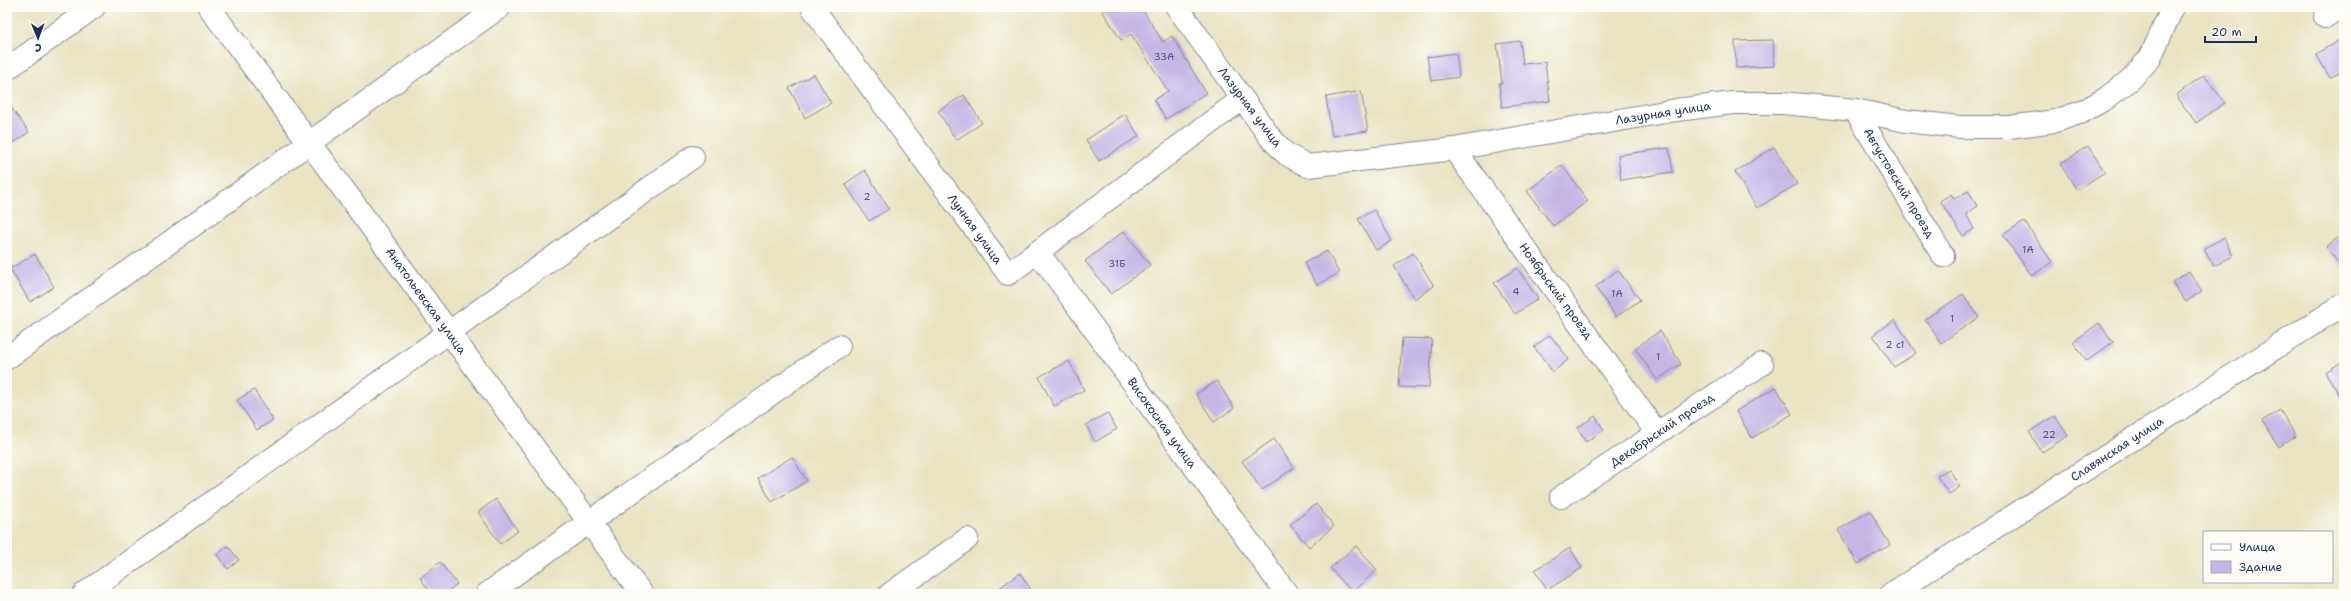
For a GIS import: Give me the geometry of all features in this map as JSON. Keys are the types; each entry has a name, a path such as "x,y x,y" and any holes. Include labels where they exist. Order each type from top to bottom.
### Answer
{"street":[{"path":"7,69 94,7"},
{"name":"Анатольевская улица","path":"209,7 642,594"},
{"path":"7,358 500,7"},
{"name":"Лунная улица","path":"812,7 1008,274 1242,99"},
{"name":"Лазурная улица","path":"1177,7 1242,99 1286,154 1308,166 1454,149 1676,110 1733,103 1783,103 1855,110 1906,121 1959,127 2009,127 2055,121 2082,112 2105,100 2130,80 2150,58 2173,7"},
{"name":"Августовский проезд","path":"1855,110 1943,256"},
{"name":"Ноябрьский проезд","path":"1454,149 1657,433"},
{"path":"84,594 693,157"},
{"name":"Високосная улица","path":"1038,252 1287,594"},
{"name":"Славянская улица","path":"1890,594 2344,304"},
{"path":"487,594 839,346"},
{"name":"Декабрьский проезд","path":"1561,497 1762,364"},
{"path":"890,594 967,539"}],"building":[{"path":"1100,7 1141,7 1163,42 1172,36 1206,93 1166,119 1154,100 1168,91 1131,34 1121,40"},
{"path":"2344,37 2344,70 2330,78 2316,54"},
{"path":"1773,40 1774,66 1736,68 1735,41"},
{"path":"1520,41 1523,64 1545,62 1550,101 1502,107 1499,83 1502,83 1497,44"},
{"path":"1456,53 1459,77 1431,81 1427,57"},
{"path":"814,74 831,103 805,118 789,88"},
{"path":"2204,75 2225,103 2196,123 2176,95"},
{"path":"1361,91 1368,131 1332,136 1326,97"},
{"path":"964,95 982,123 956,140 938,111"},
{"path":"7,102 29,132 14,143 7,133"},
{"path":"1125,114 1139,136 1099,161 1086,140"},
{"path":"2088,146 2105,172 2077,190 2060,164"},
{"path":"1774,147 1797,184 1757,208 1735,172"},
{"path":"1669,148 1673,172 1621,180 1618,155"},
{"path":"1562,165 1588,201 1553,226 1527,191"},
{"path":"865,170 889,209 869,221 845,184"},
{"path":"1968,191 1978,206 1966,214 1974,229 1963,236 1940,201 1951,194 1954,199"},
{"path":"1374,210 1392,241 1376,250 1358,219"},
{"path":"2024,221 2052,262 2032,276 2003,235"},
{"path":"1124,231 1150,265 1111,294 1085,261"},
{"path":"2344,233 2344,270 2326,247"},
{"path":"2224,238 2233,256 2214,266 2204,248"},
{"path":"1327,251 1339,273 1317,285 1304,263"},
{"path":"1413,253 1434,286 1414,299 1394,266"},
{"path":"35,254 54,287 30,302 10,269"},
{"path":"1517,268 1538,299 1515,314 1494,283"},
{"path":"1618,270 1640,300 1616,317 1595,287"},
{"path":"2189,271 2202,291 2186,302 2172,282"},
{"path":"1963,294 1979,317 1941,343 1925,319"},
{"path":"1895,320 1916,353 1894,367 1873,335"},
{"path":"2099,323 2113,342 2087,361 2073,342"},
{"path":"1660,331 1681,364 1657,380 1635,348"},
{"path":"1550,335 1569,359 1553,372 1534,347"},
{"path":"1402,338 1432,339 1429,388 1399,387"},
{"path":"1069,361 1084,390 1054,406 1039,377"},
{"path":"2344,361 2344,402 2325,372"},
{"path":"1217,381 1234,408 1214,422 1196,394"},
{"path":"1776,387 1792,414 1752,438 1736,411"},
{"path":"254,390 273,420 257,430 237,400"},
{"path":"2280,410 2296,436 2279,447 2262,421"},
{"path":"1107,413 1117,429 1095,442 1086,425"},
{"path":"1595,416 1604,430 1586,442 1577,428"},
{"path":"2055,416 2068,436 2042,452 2029,432"},
{"path":"1274,439 1294,468 1262,490 1242,461"},
{"path":"792,457 807,481 772,502 758,478"},
{"path":"1949,469 1960,487 1949,494 1937,476"},
{"path":"496,499 518,531 500,544 478,512"},
{"path":"1316,504 1334,526 1309,547 1290,525"},
{"path":"1870,511 1890,545 1858,564 1838,530"},
{"path":"228,546 239,560 228,569 217,555"},
{"path":"1356,546 1377,570 1352,592 1330,568"},
{"path":"1570,548 1582,568 1547,590 1535,570"},
{"path":"440,562 457,584 445,594 432,594 420,578"},
{"path":"1020,573 1034,594 991,594"}]}
